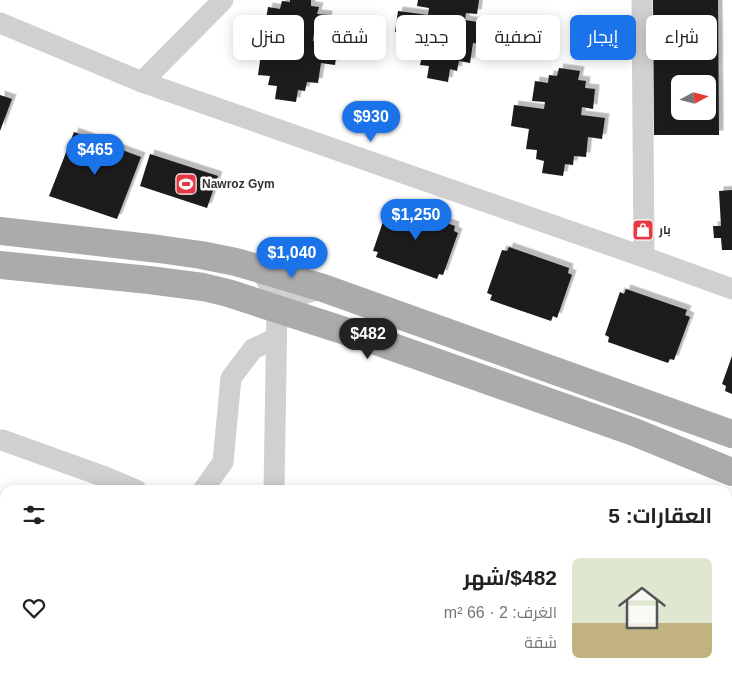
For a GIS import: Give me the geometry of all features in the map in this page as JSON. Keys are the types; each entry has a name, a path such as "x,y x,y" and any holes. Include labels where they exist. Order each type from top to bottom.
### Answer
{"main road":[{"path":"0,231 159,249 201,255 248,266 332,291 732,434"},
{"path":"0,265 149,280 203,287 228,293 328,324 634,432 732,472"},
{"path":"228,293 237,279 238,268 248,266"},
{"path":"328,324 326,318 328,307 332,302 332,291"}],"street":[{"path":"142,82 224,0"},
{"path":"642,0 644,257"},
{"path":"0,23 142,82 644,257 732,290"},
{"path":"248,266 272,291 276,308 274,485"},
{"path":"276,308 294,297 332,291"},
{"path":"207,485 223,462 231,378 253,349 276,338"},
{"path":"2,440 124,485"}],"building":[{"path":"290,0 311,0 311,6 319,7 317,14 328,15 314,15 314,60 336,60 335,65 321,63 318,83 307,82 305,91 298,90 296,102 275,99 277,86 268,85 270,76 258,75 260,60 304,60 304,15 267,15 268,7 280,9 282,1 290,2"},
{"path":"418,0 479,0 477,14 428,15 429,8 417,6"},
{"path":"653,0 718,0 719,135 654,135 653,60 717,60 717,15 653,15"},
{"path":"398,11 428,15 397,15"},
{"path":"466,20 476,22 476,43 473,43 470,63 459,61 457,71 450,69 448,82 427,78 429,66 420,65 421,60 466,60"},
{"path":"559,68 580,71 578,80 586,81 585,88 595,89 593,109 582,107 581,115 605,118 602,139 588,137 586,157 574,156 573,165 565,164 563,176 542,173 544,161 536,159 537,150 526,149 529,129 511,126 514,105 544,109 545,102 532,101 535,81 548,83 549,75 557,76"},
{"path":"0,95 12,99 0,131"},
{"path":"74,132 141,157 117,219 49,196"},
{"path":"150,154 218,176 207,208 140,186"},
{"path":"732,190 732,250 722,250 721,238 714,238 713,226 721,226 719,191"},
{"path":"395,204 455,226 454,231 458,233 443,275 439,274 437,279 376,257 378,252 373,251 388,207 393,209"},
{"path":"509,247 569,268 568,273 572,275 557,318 553,316 551,321 490,300 492,295 487,293 502,250 507,251"},
{"path":"626,289 687,310 685,315 690,317 674,360 670,359 668,363 608,342 609,337 605,335 620,292 624,294"},
{"path":"732,356 732,394 725,391 726,386 722,384"}],"place":[{"name":"Nawroz Gym","path":"186,184"},
{"name":"بار","path":"643,230"}]}
